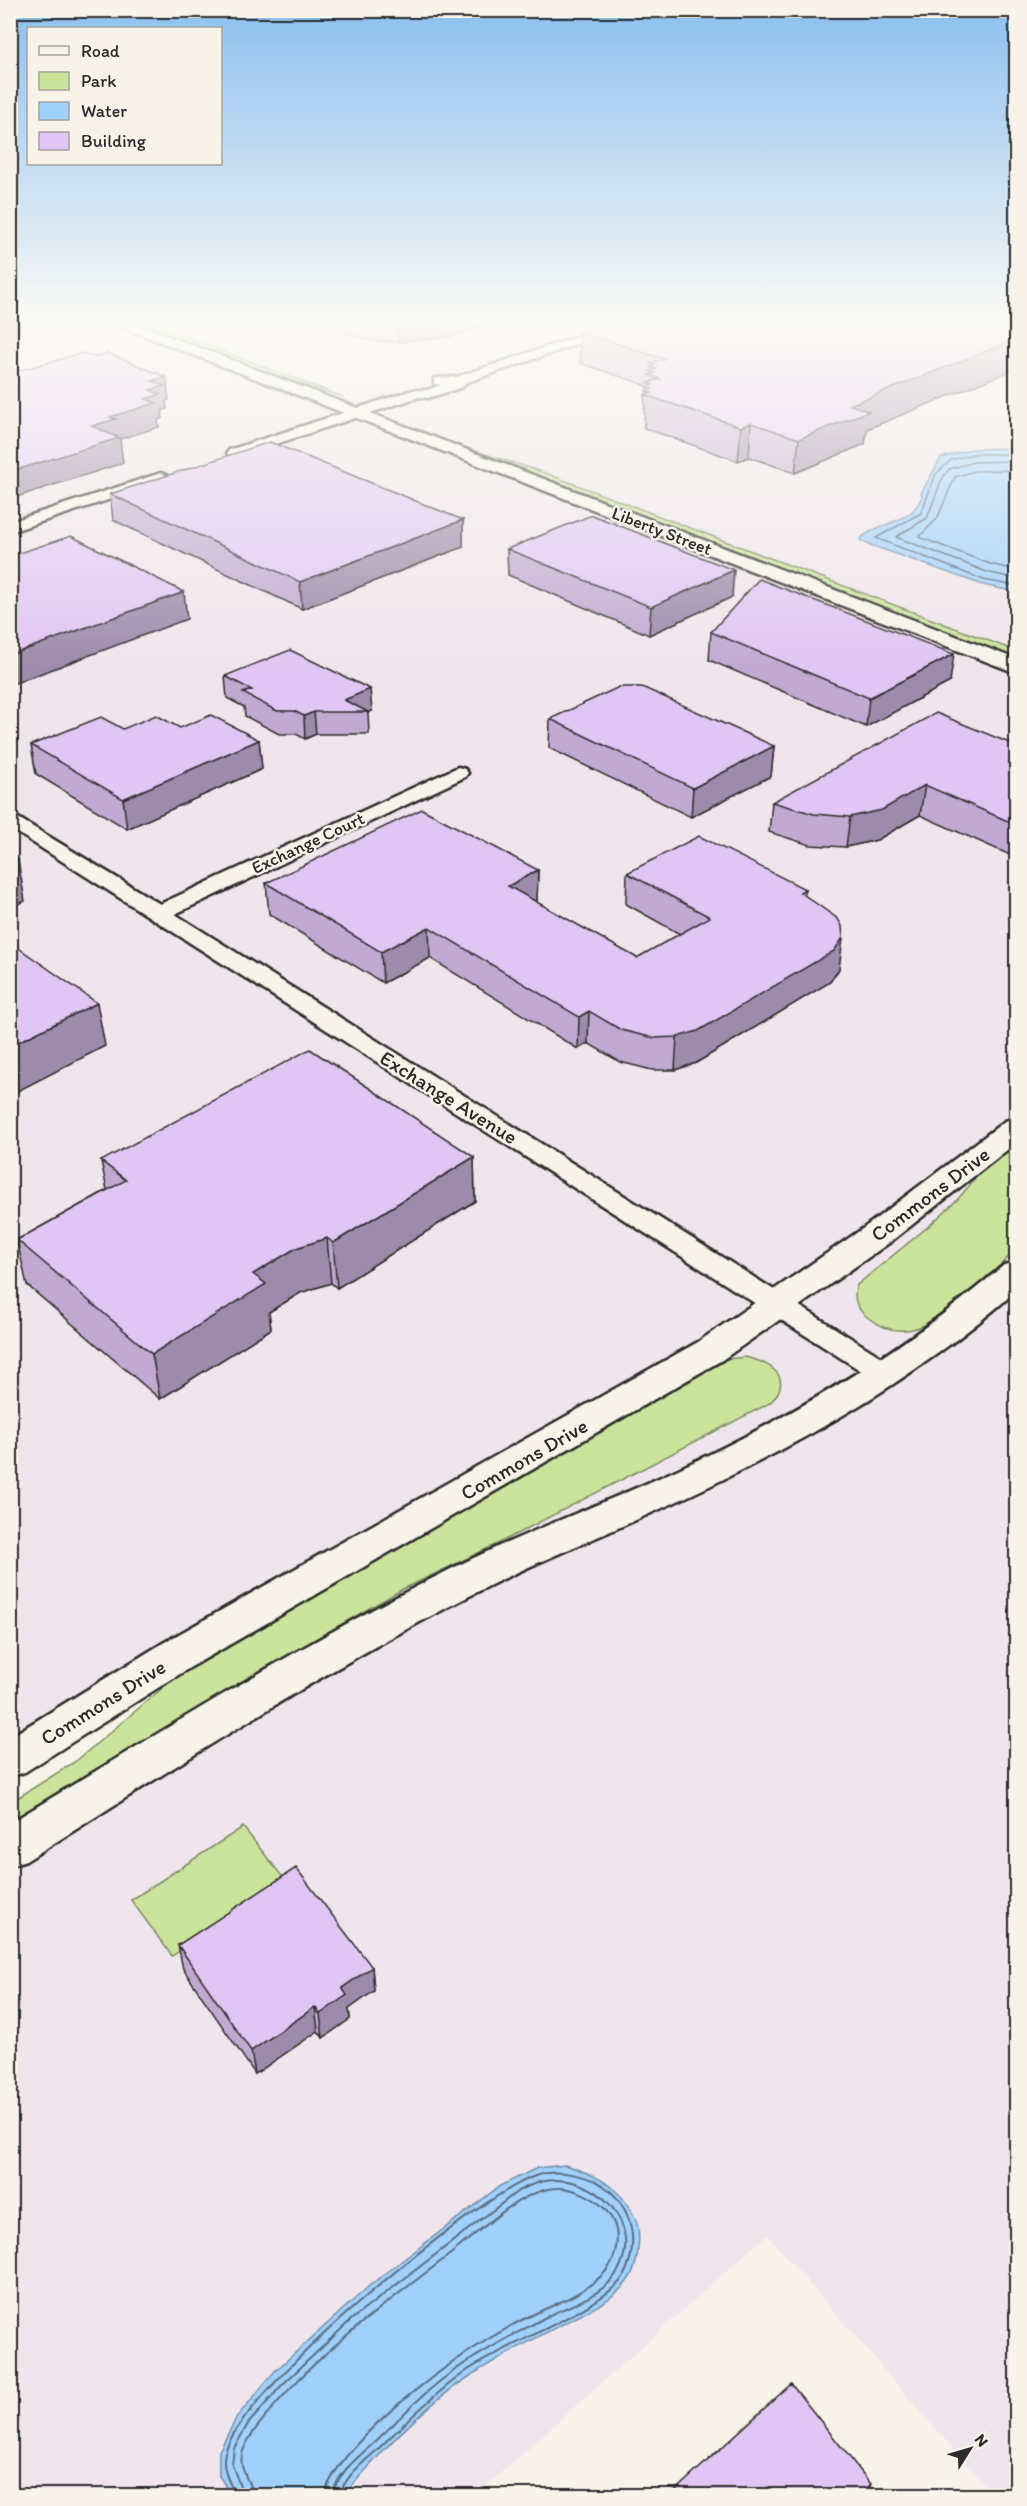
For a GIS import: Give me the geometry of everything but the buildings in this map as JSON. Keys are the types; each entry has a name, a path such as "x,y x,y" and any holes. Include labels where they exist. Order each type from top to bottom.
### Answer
{"street":[{"path":"224,457 291,435"},
{"name":"Liberty Street","path":"414,435 1017,666"},
{"name":"Liberty Street","path":"456,435 1017,647"},
{"path":"10,527 179,472"},
{"name":"Exchange Court","path":"159,913 458,773"},
{"name":"Exchange Avenue","path":"10,819 887,1374"},
{"name":"Commons Drive","path":"10,1759 196,1644 641,1393 710,1351 877,1235 1017,1128"},
{"path":"10,1847 306,1665 404,1611 471,1576 723,1464 810,1420 887,1374 972,1313 1017,1273"}],"shaded area":[{"path":"11,435 1016,435 1016,2495 993,2495 767,2235 476,2495 11,2495 11,1867 297,1691 264,1652 185,1629 11,1735"}],"green space":[{"path":"426,435 537,470 1016,651 1016,660"},
{"path":"1016,1143 1016,1250 948,1310 923,1326 910,1330 896,1330 882,1326 867,1317 856,1302 857,1285 930,1225 957,1200 981,1172"},
{"path":"745,1357 763,1363 777,1372 780,1386 770,1403 499,1543 401,1590 241,1682 11,1823 11,1802 76,1761 184,1670 727,1359"},
{"path":"243,1827 285,1880 172,1956 131,1900"}],"water":[{"path":"1016,448 1016,592 983,585 862,542 860,539 877,528 910,513 922,497 921,493 941,458 972,449"},
{"path":"565,2165 606,2183 622,2198 635,2218 639,2242 634,2269 619,2290 596,2307 506,2355 455,2386 404,2430 344,2495 231,2495 219,2476 219,2451 237,2417 274,2372 369,2286 500,2186 537,2168"}]}
